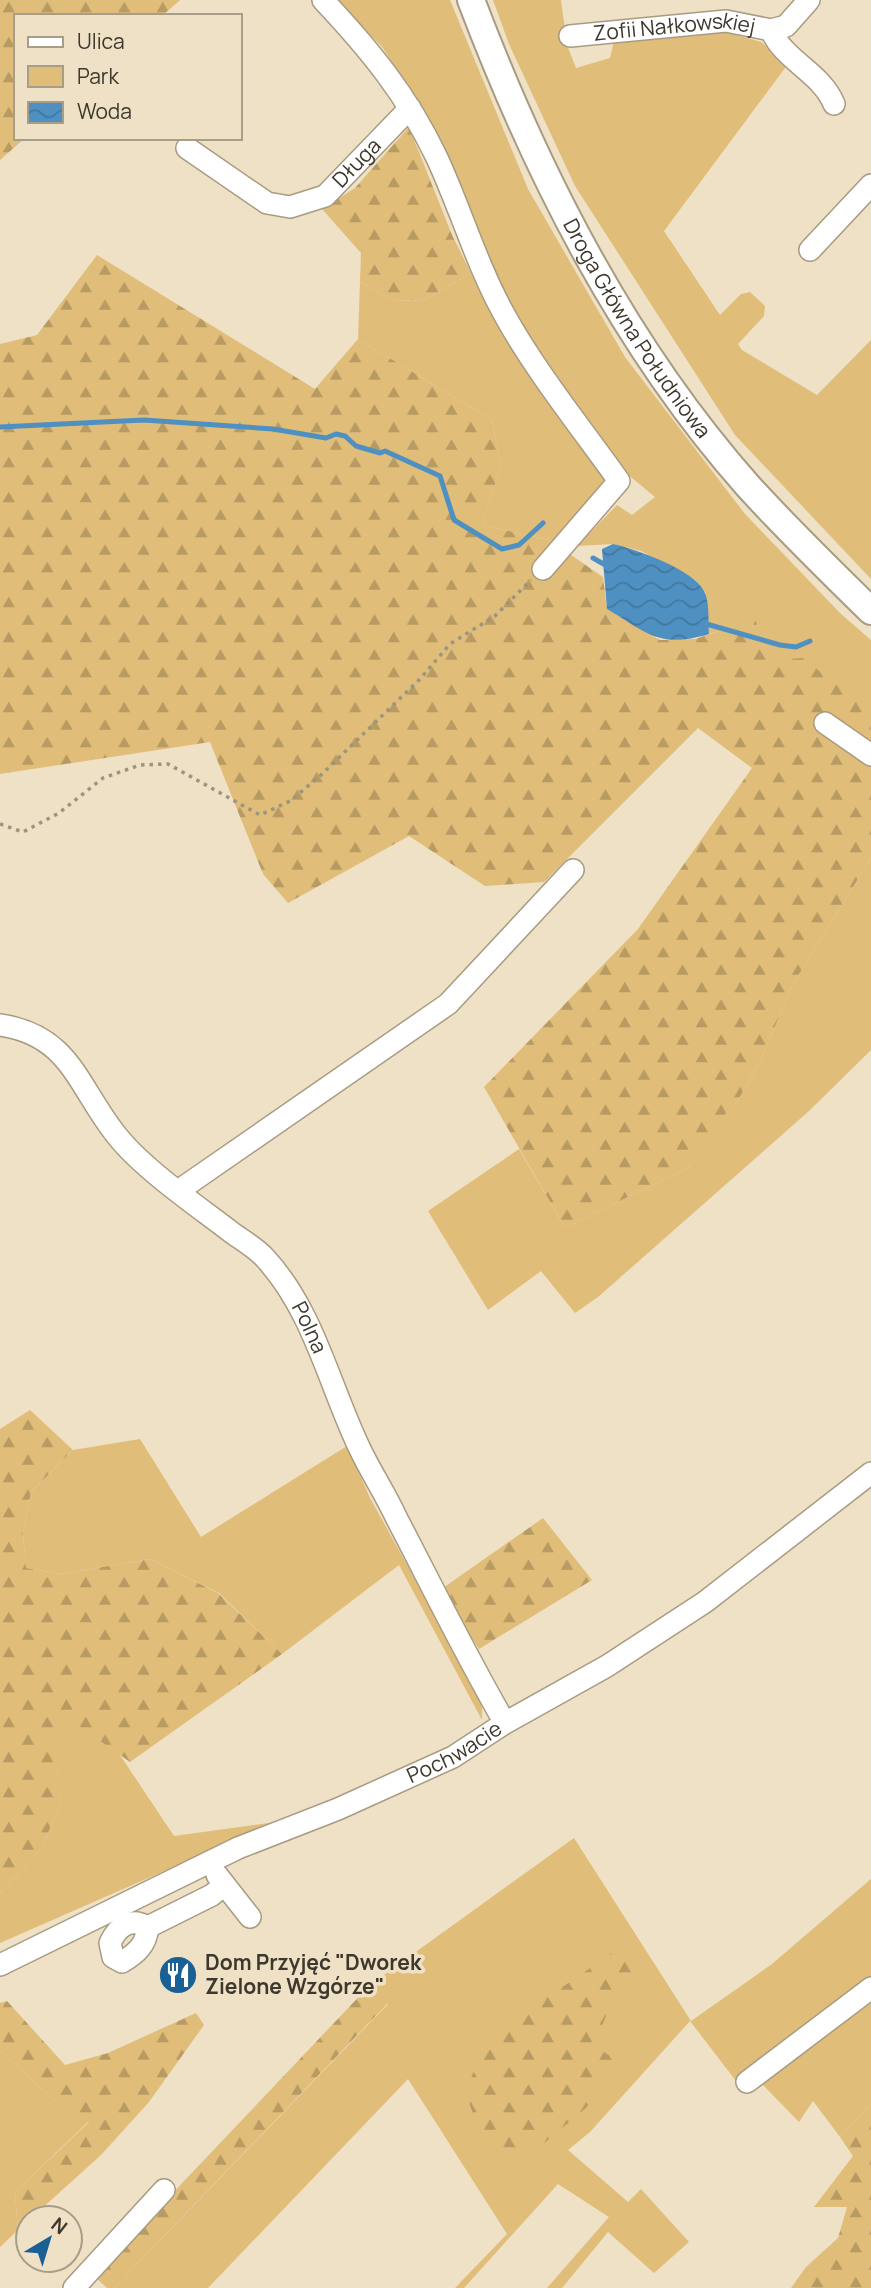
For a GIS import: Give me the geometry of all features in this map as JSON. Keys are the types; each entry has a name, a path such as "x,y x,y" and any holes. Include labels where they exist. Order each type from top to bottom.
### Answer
{"main road":[{"name":"Droga Główna Południowa","path":"471,0 544,173 629,324 680,399 743,480 871,611"}],"street":[{"path":"323,0 371,50 410,108 437,159 470,245 505,316 619,481 543,569"},
{"name":"Zofii Nałkowskiej","path":"570,36 726,21 771,30 786,26 809,0"},
{"path":"771,30 777,46 828,89 834,104"},
{"name":"Długa","path":"187,148 267,203 290,207 325,196 410,108"},
{"path":"810,250 871,185"},
{"path":"825,723 871,755"},
{"path":"178,1191 448,1004 573,870"},
{"name":"Polna","path":"0,1025 18,1027 41,1037 60,1053 76,1071 115,1134 178,1191 264,1257 287,1290 332,1375 358,1446 461,1648 505,1723"},
{"name":"Pochwacie","path":"0,1965 208,1862 453,1757 505,1723 607,1666 705,1602 871,1473"},
{"path":"208,1862 250,1917"},
{"path":"148,1927 212,1895 224,1885"},
{"path":"747,2082 871,1987"},
{"path":"74,2288 164,2190"}],"path":[{"path":"0,824 23,832 59,813 103,778 140,765 168,764 260,814 290,801 421,679 450,645 495,616 543,569"}],"green space":[{"path":"0,0 180,0 164,14 14,14 14,140 23,140 0,160"},
{"path":"337,0 450,0 528,189 625,357 745,514 841,614 871,640 871,743 766,709 755,620 709,634 705,592 694,579 641,551 613,544 577,546 617,505 632,515 655,497 620,468 510,309 453,169 416,100 383,48"},
{"path":"493,0 561,0 567,45 576,68 610,58 614,41 726,32 761,42 788,64 664,231 720,315 741,294 750,292 765,306 764,316 738,344 742,350 817,395 871,340 871,579 735,435 575,186 509,44"},
{"path":"409,127 452,235 471,273 425,300 395,301 360,282 361,253 322,209 355,188"},
{"path":"97,255 315,389 358,339 492,420 501,466 482,525 549,540 603,577 607,609 660,640 695,639 755,619 761,636 770,623 775,630 767,642 771,660 803,658 871,713 871,858 793,984 759,1064 738,1100 687,1157 691,1166 565,1228 484,1087 638,929 752,768 698,728 544,882 485,886 409,836 288,903 263,874 210,742 0,774 0,344 37,335"},
{"path":"471,273 505,339 609,481 556,545 549,540 482,525 501,466 492,420 358,339 360,282 395,301 425,300"},
{"path":"871,858 871,1050 809,1111 598,1297 575,1313 541,1271 488,1310 428,1211 519,1149 565,1228 691,1166 686,1157 738,1100 759,1064 793,984"},
{"path":"30,1410 73,1450 31,1492 23,1534 26,1568 61,1574 150,1559 218,1593 282,1654 130,1762 53,1708 60,1804 42,1848 0,1893 0,1429"},
{"path":"140,1439 201,1537 347,1446 370,1498 482,1700 482,1720 399,1565 282,1654 219,1593 150,1559 61,1574 26,1568 23,1534 31,1492 73,1450"},
{"path":"543,1518 592,1580 479,1649 440,1590"},
{"path":"52,1707 120,1755 174,1836 276,1822 0,1943 0,1893 42,1848 60,1804"},
{"path":"574,1838 691,2021 772,1964 871,1879 871,1976 736,2081 690,2021 590,2132 568,2150 628,2202 641,2189 689,2242 654,2273 608,2232 562,2288 547,2288 609,2217 558,2184 464,2288 455,2288 507,2234 408,2079 208,2288 114,2288 388,2004 370,1985"},
{"path":"621,1947 637,1953 640,1969 613,1999 594,2045 620,2063 586,2108 531,2154 498,2158 479,2130 465,2092 488,2038"},
{"path":"370,1985 388,2003 114,2288 107,2288 94,2276"},
{"path":"871,1997 871,2104 840,2137 813,2101 799,2122 760,2082"},
{"path":"7,2001 65,2065 108,2053 196,2013 204,2025 149,2102 101,2155 47,2204 16,2204 15,2192 89,2122 71,2115 0,2051 0,2003"},
{"path":"0,2051 71,2115 89,2121 15,2192 14,2234 0,2247"},
{"path":"871,2104 871,2288 791,2288 806,2267 838,2238 847,2207 814,2207 853,2156 840,2137"}],"water":[{"path":"613,544 677,568 698,583 707,601 709,634 678,640 666,639 644,631 607,609 602,549"}],"waterway":[{"path":"0,427 144,420 273,429 326,438 336,434 345,436 356,446 380,453 385,451 440,476 454,520 502,549 519,545 543,523"},
{"path":"593,558 607,566"},
{"path":"703,623 780,645 796,647 810,641"}],"place":[{"name":"Dom Przyjęć \"Dworek Zielone Wzgórze\"","path":"178,1975"}]}
